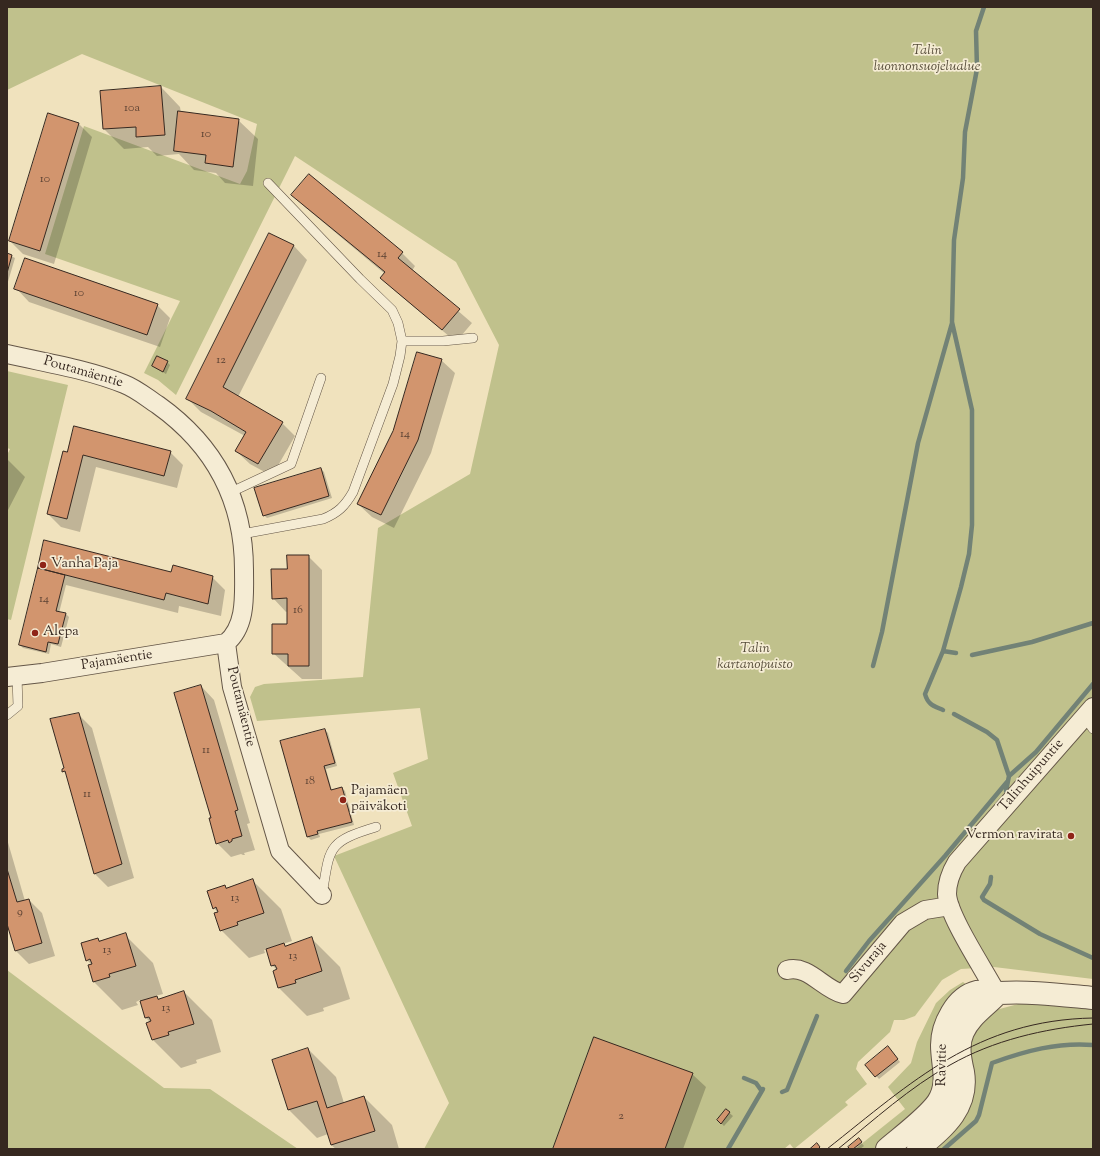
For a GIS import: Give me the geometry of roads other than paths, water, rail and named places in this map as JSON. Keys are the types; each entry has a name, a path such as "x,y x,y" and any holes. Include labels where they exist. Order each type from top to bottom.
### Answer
{"street":[{"name":"Poutamäentie","path":"7,354 104,377 126,384 174,417 208,454 221,472 236,508 242,534 244,565 242,615 235,635 226,643 232,687 280,851 322,895"},
{"name":"Pajamäentie","path":"12,677 226,643"},
{"name":"Talinhuipuntie","path":"997,994 950,906 947,896 951,874 957,862 1090,717"},
{"name":"Sivuraja","path":"787,970 794,968 802,971 843,994 904,923 925,910 950,906"},
{"name":"Ravitie","path":"887,1149 929,1113 939,1101 945,1080 942,1046 943,1036 950,1016 956,1006 965,998 978,992 997,994 1027,992 1093,998"},
{"name":"Ravitie","path":"918,1149 940,1131 956,1113 962,1100 964,1090 960,1055 962,1033 975,1014 985,1007 997,994"}],"lane":[{"path":"242,534 323,519 335,514 345,506 353,492 393,384 402,341 398,322 392,310 360,279 268,183"},
{"path":"402,341 443,341 473,338"},
{"path":"230,493 291,464 321,378"},
{"path":"7,716 18,706 12,677"},
{"path":"322,895 328,858 332,849 351,834 376,827"}],"waterway":[{"path":"943,710 930,703 925,694 943,651 961,587 969,554 972,525 972,410 952,322 954,240 963,178 965,132 977,69 976,31 984,7"},
{"path":"873,666 882,632 918,443 952,323"},
{"path":"972,655 1032,642 1093,623"},
{"path":"943,651 956,653"},
{"path":"1009,776 1036,752 1093,684"},
{"path":"954,714 987,732 997,740 1009,776 1006,791"},
{"path":"846,971 869,941 945,856 1007,782"},
{"path":"991,877 990,884 982,897 984,900 1040,934 1093,958"},
{"path":"782,1092 787,1090 817,1016"},
{"path":"944,1149 976,1121 979,1115 992,1063 1042,1048 1080,1044 1093,1045"},
{"path":"744,1078 756,1083 761,1090"},
{"path":"728,1149 763,1089"}],"tram line":[{"path":"827,1149 918,1078 981,1042 1015,1030 1052,1021 1093,1018"},
{"path":"838,1149 892,1104 921,1083 967,1056 1001,1042 1019,1037 1056,1029 1093,1024"}],"place":[{"name":"Vanha Paja","path":"43,565"},
{"name":"Alepa","path":"35,633"},
{"name":"Pajamäen päiväkoti","path":"343,800"},
{"name":"Vermon ravirata","path":"1071,836"}],"park label":[{"name":"Talin luonnonsuojelualue","path":"927,60"},
{"name":"Talin kartanopuisto","path":"755,658"}]}
